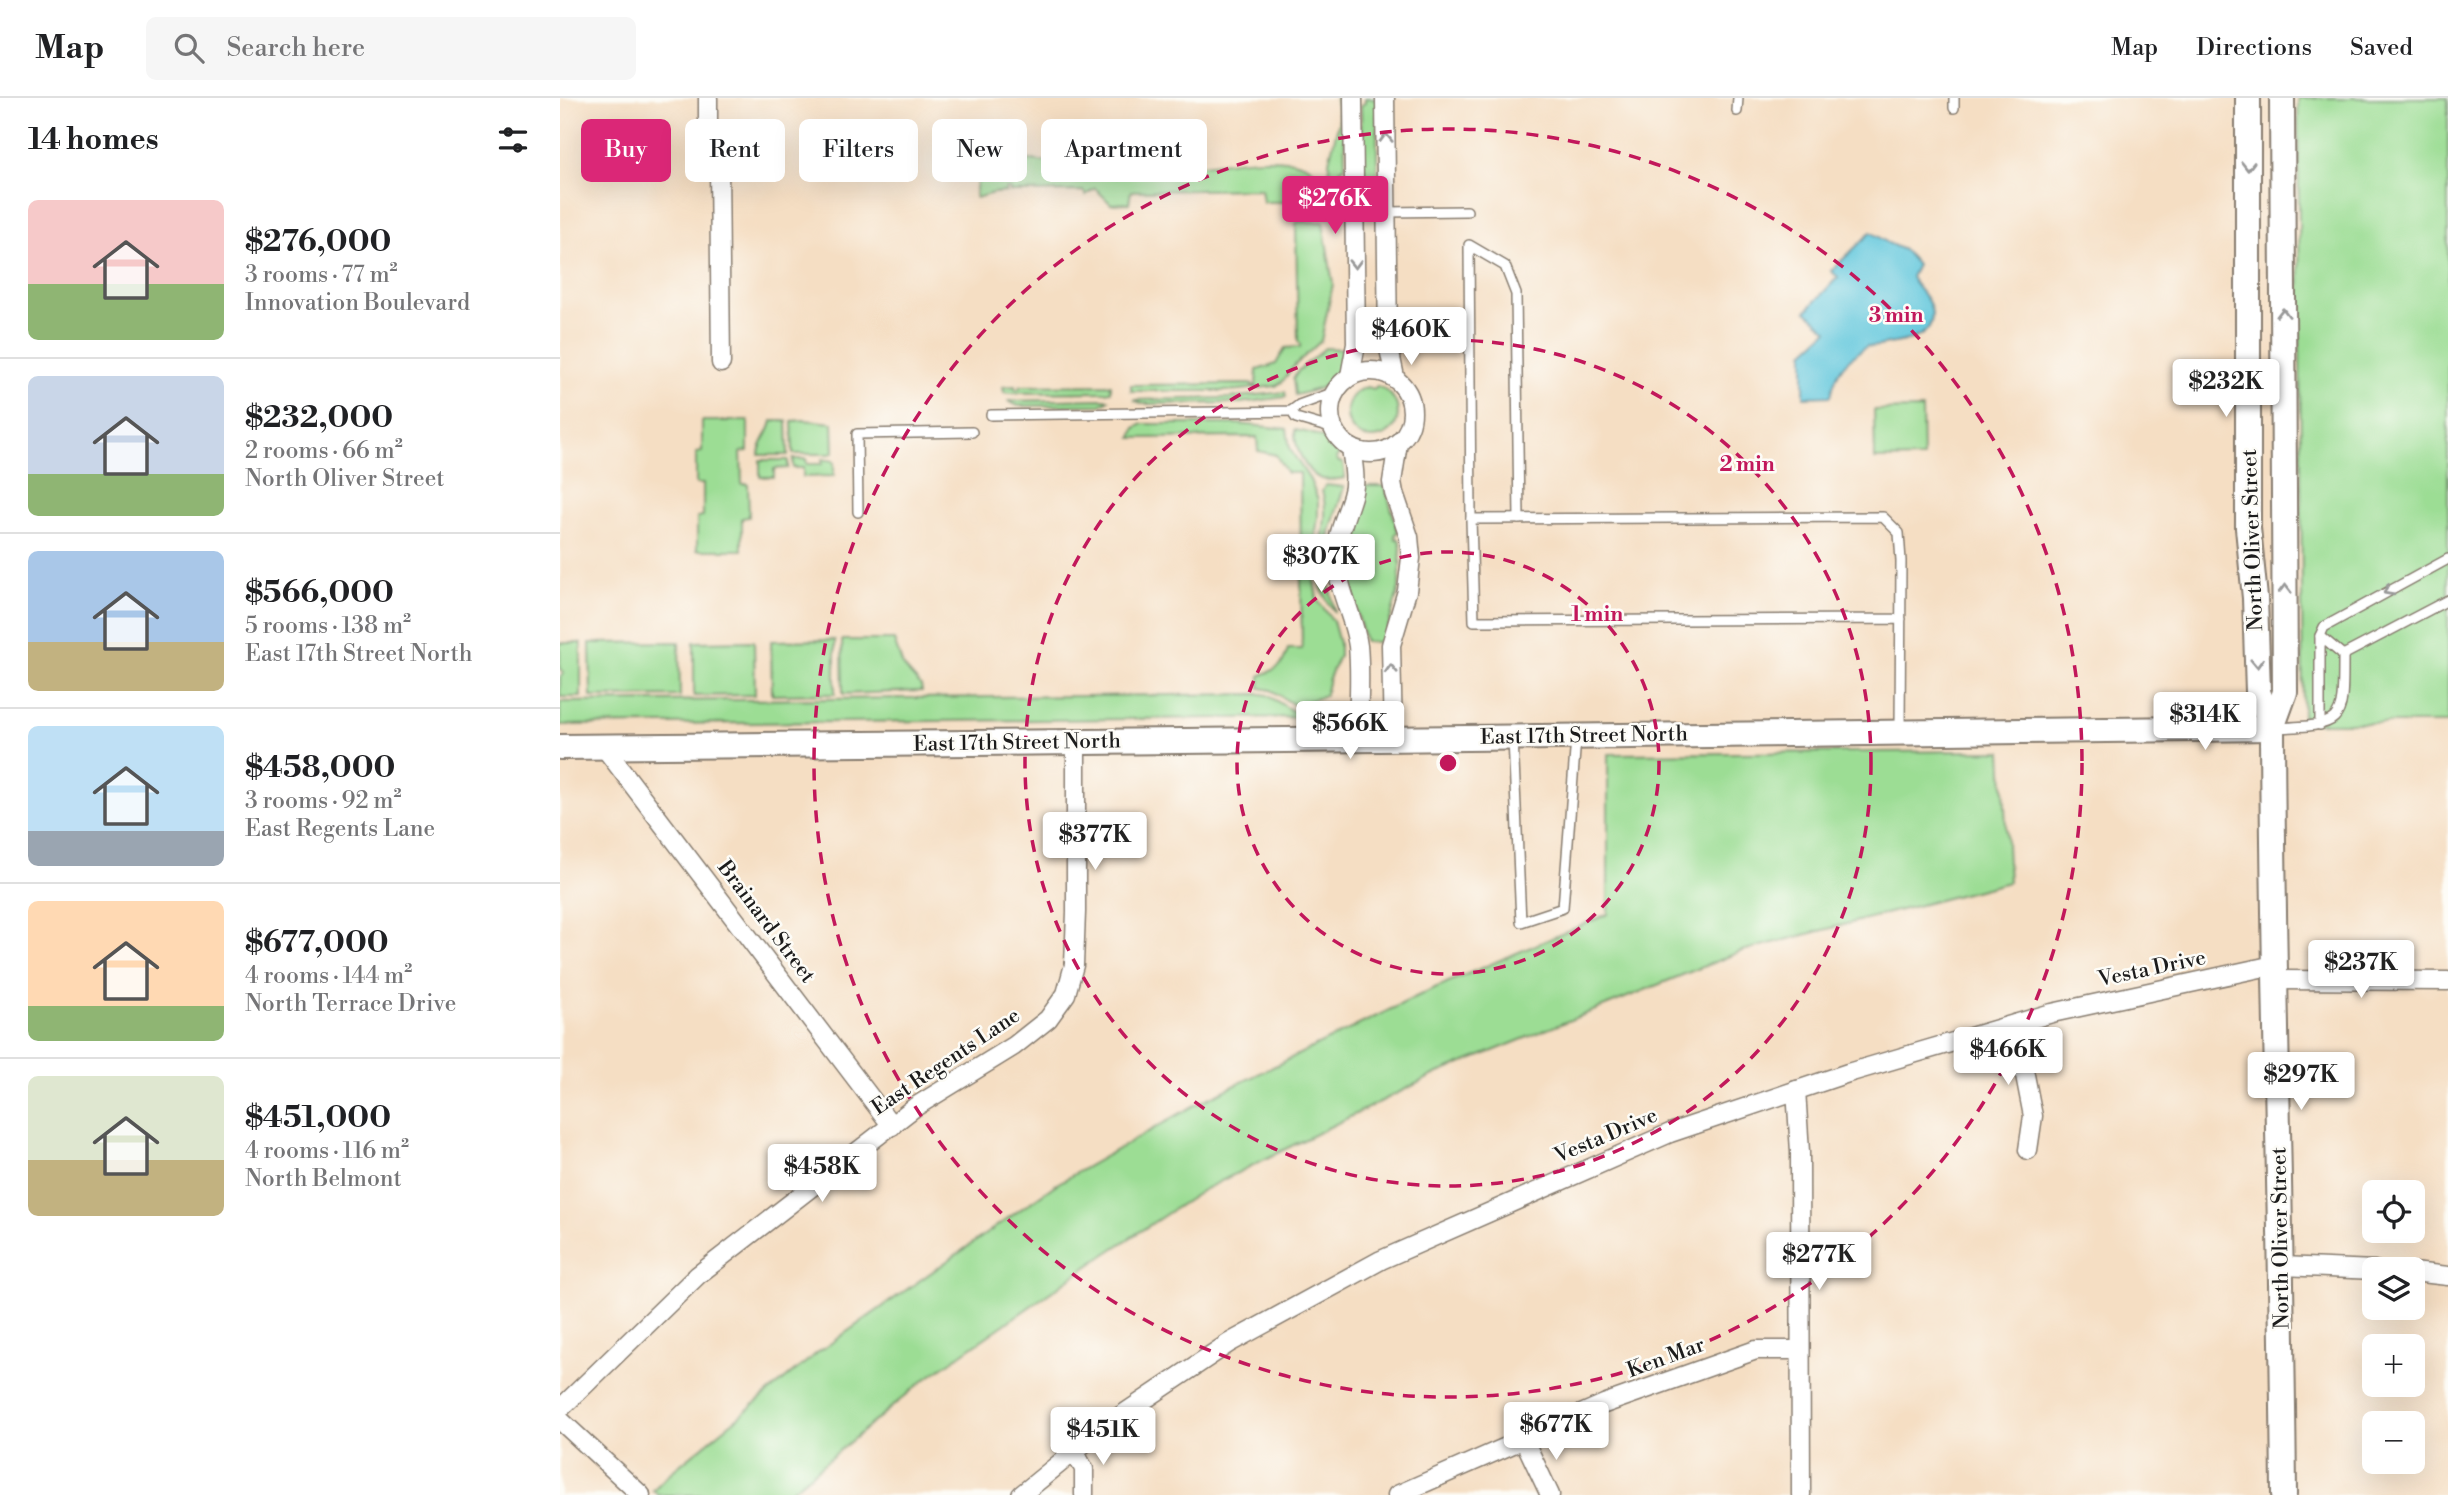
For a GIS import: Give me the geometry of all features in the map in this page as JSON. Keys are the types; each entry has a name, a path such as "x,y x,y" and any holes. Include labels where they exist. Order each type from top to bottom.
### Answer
{"main road":[{"name":"North Oliver Street","path":"2248,98 2248,528 2255,598 2258,692 2272,728 2274,972 2283,1266 2284,1495"},
{"name":"North Oliver Street","path":"2272,728 2286,692 2283,98"},
{"name":"East 17th Street North","path":"560,747 2272,728"}],"street":[{"path":"708,98 708,166 719,166 721,363"},
{"path":"1350,376 1356,344 1353,98"},
{"path":"1385,98 1388,344 1395,377"},
{"path":"1372,370 1395,377 1410,397 1413,410 1412,422 1406,434 1398,443 1380,452 1360,452 1351,448 1334,429 1330,411 1335,392 1350,376 1372,370"},
{"path":"1393,737 1391,645 1407,591 1411,558 1409,537 1392,482 1398,443"},
{"path":"1351,448 1354,467 1353,494 1338,538 1336,559 1340,591 1352,622 1357,645 1358,738"},
{"name":"East Regents Lane","path":"560,1409 698,1275 915,1107 1014,1046 1048,1019 1066,993 1074,965 1076,743"},
{"name":"Brainard Street","path":"604,747 892,1126"},
{"name":"Vesta Drive","path":"1021,1495 1104,1427 1229,1343 1381,1260 1670,1133 1848,1073 2052,1013 2274,972 2448,981"},
{"path":"2015,1024 2033,1116 2028,1150"},
{"path":"1796,1090 1800,1152 1801,1495"},
{"path":"2283,1266 2362,1269"},
{"path":"2425,1273 2448,1276"},
{"name":"Ken Mar","path":"1397,1495 1604,1404 1756,1350 1800,1350"},
{"path":"560,1420 641,1495"},
{"path":"1524,1440 1550,1495"},
{"path":"1074,1451 1084,1469 1084,1495"}],"lane":[{"path":"1737,111 1738,98"},
{"path":"1386,212 1467,211"},
{"path":"1519,519 1516,295 1505,266 1469,246 1474,621 1901,619"},
{"path":"991,415 1291,411 1298,405 1335,392"},
{"path":"1291,411 1296,418 1334,429"},
{"path":"858,512 857,433 972,432"},
{"path":"1471,519 1883,517 1899,533 1900,732"},
{"path":"2320,724 2320,636 2324,626 2448,559"},
{"path":"2343,655 2448,600"},
{"path":"2320,636 2343,655"},
{"path":"2272,728 2320,724 2332,721 2338,715 2343,695 2343,655"},
{"path":"1513,736 1521,922 1563,908 1576,736"}],"green space":[{"path":"1336,98 1344,98 1345,167 1340,173 1345,176 1344,194 1339,200 1331,201 1329,161 1339,121"},
{"path":"1365,98 1377,98 1377,179 1371,193 1364,188 1362,175 1361,105 1365,103"},
{"path":"2298,98 2448,98 2448,723 2303,723"},
{"path":"1027,160 1041,161 1041,182 1207,182 1207,165 1249,160 1290,160 1306,165 1315,172 1322,186 1323,202 1263,202 1261,189 1131,191 1129,203 1111,204 1095,188 1086,195 1083,191 1010,192 1010,189 1006,189 1006,192 976,198 977,182 1027,182"},
{"path":"1298,222 1323,222 1333,284 1321,341 1295,365 1282,382 1276,386 1231,391 1131,391 1131,385 1256,386 1257,370 1276,364 1285,348 1300,347"},
{"path":"1325,348 1346,349 1341,369 1323,387 1295,395 1293,379 1299,370"},
{"path":"1111,385 1111,391 1105,392 1011,393 1004,392 1003,387 1015,386 1015,389 1019,389 1020,386"},
{"path":"1377,386 1393,398 1398,416 1390,431 1383,436 1372,438 1354,431 1347,415 1351,398 1358,391 1367,387 1374,389"},
{"path":"1285,392 1286,397 1240,403 1143,404 1134,400 1230,398"},
{"path":"1109,400 1101,405 1018,406 1008,401"},
{"path":"1922,409 1923,458 1875,459 1874,410"},
{"path":"702,421 748,421 748,451 741,452 742,484 748,484 749,517 742,518 742,550 697,550 697,517 703,516 703,484 696,484 696,453 702,452"},
{"path":"772,421 787,421 788,455 759,455"},
{"path":"792,421 833,423 834,452 793,454"},
{"path":"1143,424 1239,424 1287,429 1290,449 1310,480 1318,500 1312,563 1306,565 1306,561 1301,560 1300,473 1287,473 1276,455 1258,451 1257,437 1132,438 1135,428"},
{"path":"1295,430 1331,443 1340,453 1336,458 1343,463 1345,478 1325,480 1310,471 1296,443"},
{"path":"793,459 806,459 807,464 822,464 822,459 834,461 834,476 803,477 803,468 793,468"},
{"path":"760,460 788,460 788,468 774,469 774,477 760,477"},
{"path":"1326,485 1344,487 1330,531 1327,553 1328,581 1335,612 1320,581 1320,552 1325,522 1322,491"},
{"path":"1362,486 1385,486 1398,532 1396,539 1399,539 1401,546 1399,588 1384,642 1365,642 1348,579 1350,532"},
{"path":"1306,571 1313,574 1317,599 1333,621 1339,643 1339,656 1329,678 1325,696 1294,705 1271,690 1260,688 1260,676 1281,665 1288,649 1302,649 1301,576 1305,575"},
{"path":"835,640 835,694 772,695 771,641"},
{"path":"842,640 894,640 903,666 921,686 922,691 843,694"},
{"path":"754,641 755,695 694,696 694,642"},
{"path":"679,642 680,696 591,697 590,643"},
{"path":"560,643 581,643 581,697 560,697 560,677 564,673 560,668"},
{"path":"1261,694 1294,712 1317,703 1345,704 1339,712 1325,717 560,725 560,702"},
{"path":"2002,751 2009,882 1742,951 1436,1074 1203,1190 923,1381 786,1495 658,1495 653,1490 670,1473 817,1353 1055,1185 1197,1104 1430,990 1608,914 1608,754"}],"water":[{"path":"1871,232 1904,250 1917,265 1911,277 1930,304 1931,322 1920,336 1901,342 1867,346 1859,351 1839,372 1831,396 1804,397 1804,352 1828,330 1806,311 1838,277 1831,271"}]}
